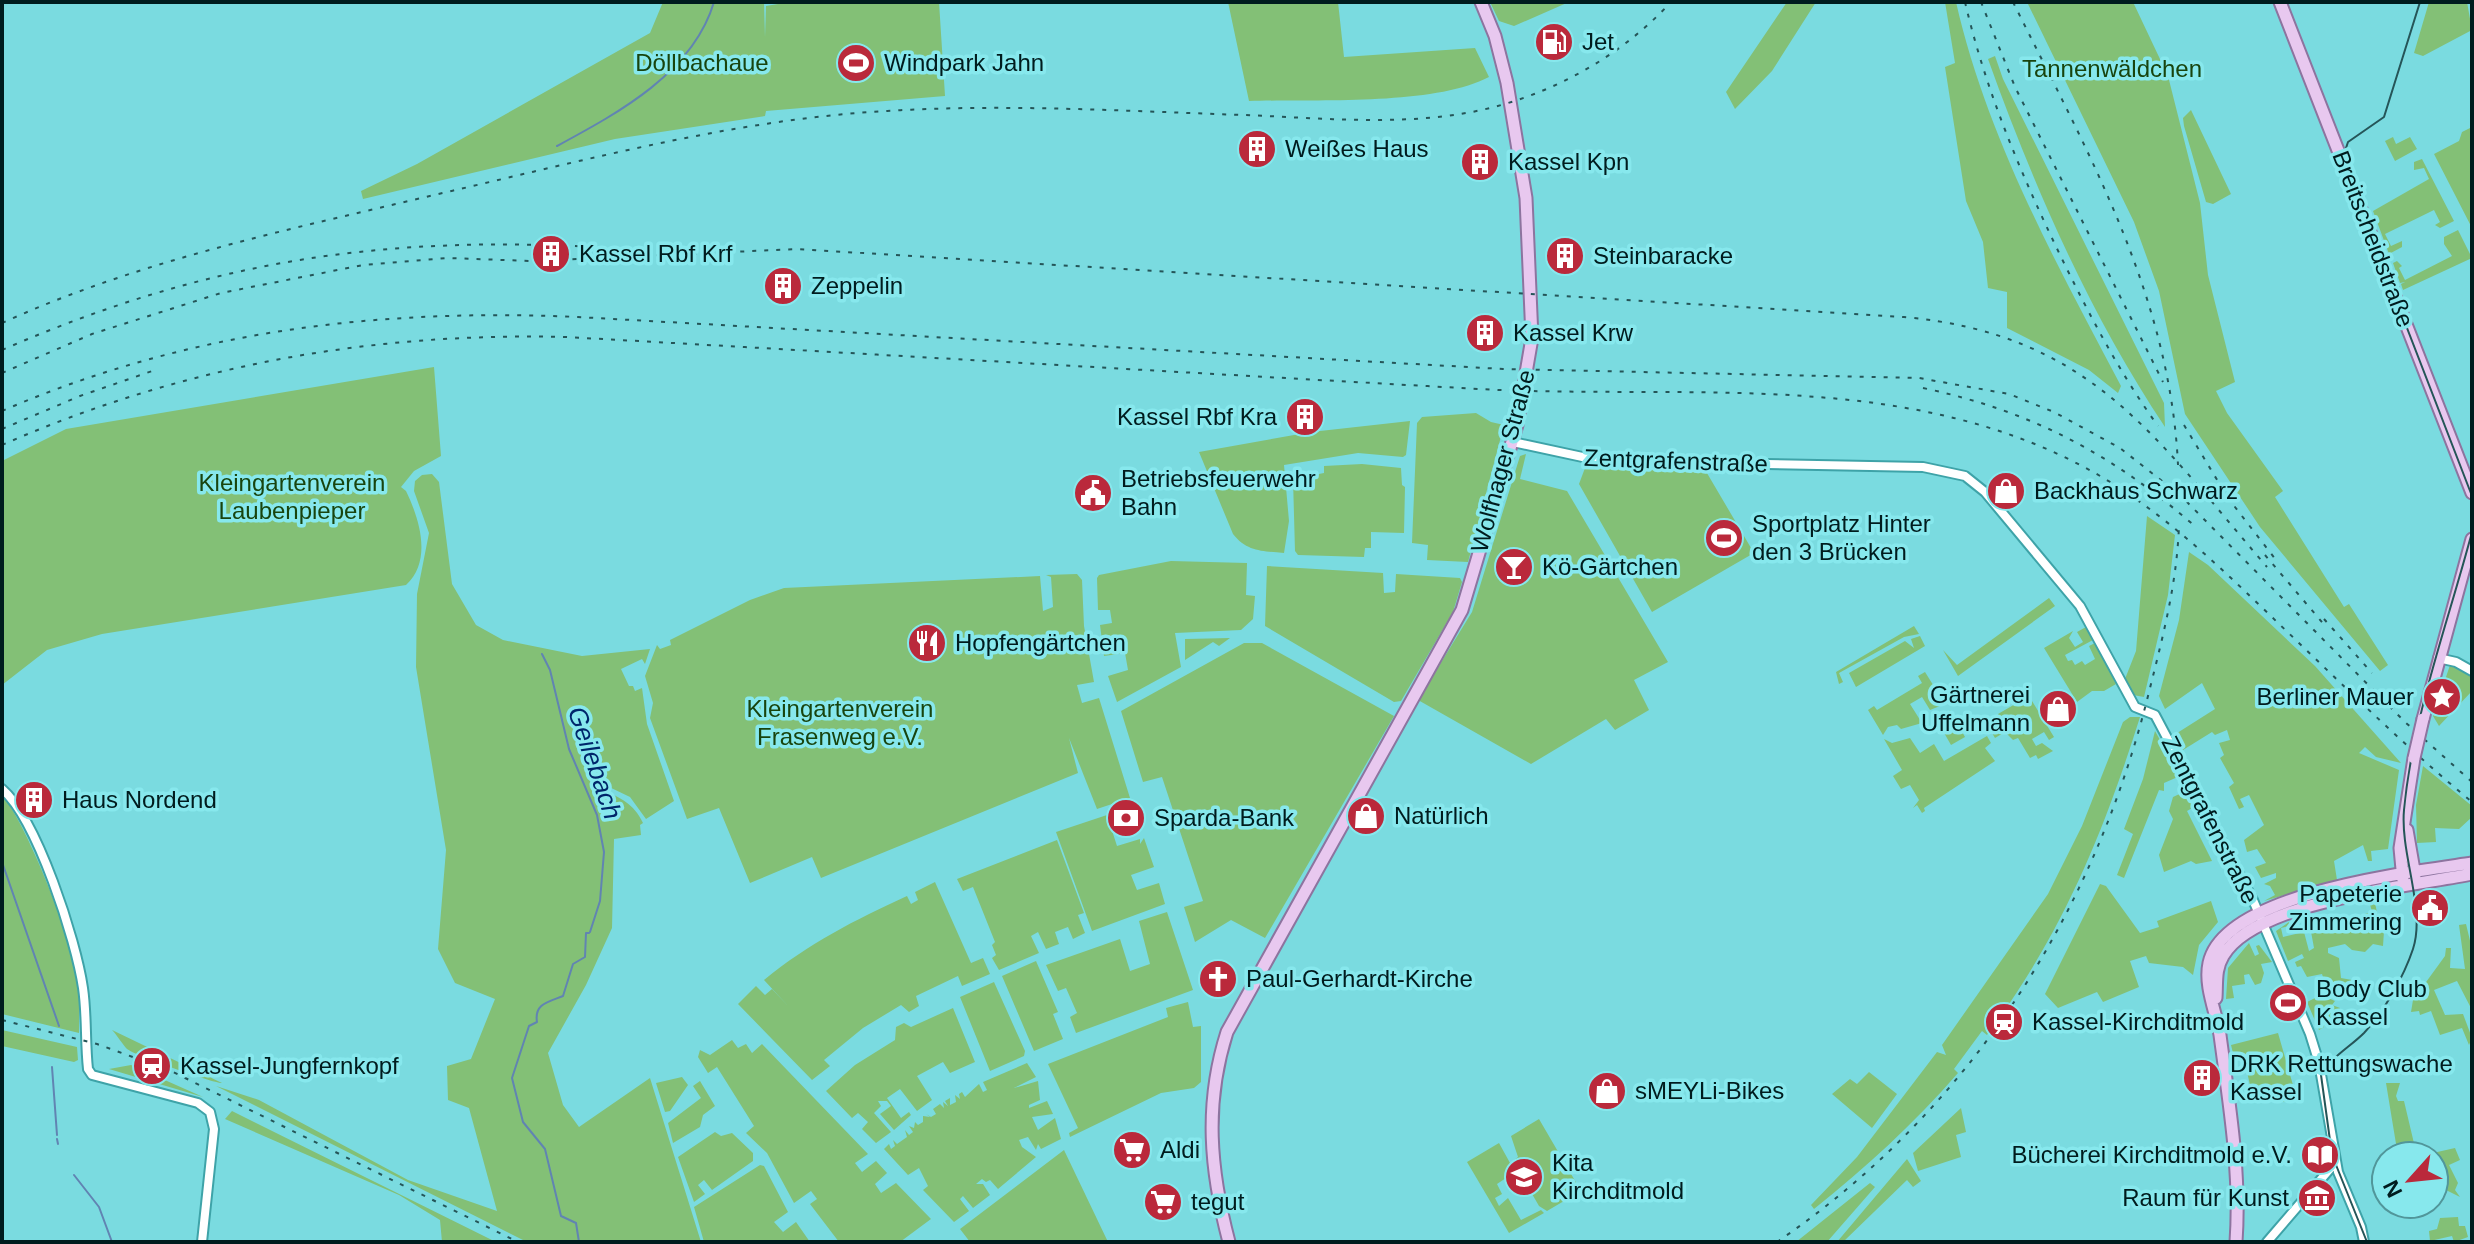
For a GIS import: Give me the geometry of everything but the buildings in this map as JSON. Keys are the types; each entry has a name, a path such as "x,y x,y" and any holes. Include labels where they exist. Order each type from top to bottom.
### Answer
{"main road":[{"name":"Wolfhager Straße","path":"1229,1242 1216,1183 1210,1129 1212,1091 1220,1053 1234,1015 1462,610 1513,442 1532,338 1526,198 1507,83 1495,36 1481,2"},
{"name":"Breitscheidstraße","path":"2280,2 2472,493"},
{"path":"2410,886 2400,848 2414,758 2438,658 2472,539"},
{"path":"2236,1242 2234,1155 2215,1003 2216,975 2222,957 2261,920 2307,894 2472,863"},
{"path":"2261,920 2305,907 2472,874"}],"street":[{"name":"Zentgrafenstraße","path":"1513,442 1601,461 1923,467 1955,472 1972,481 2079,605 2135,707 2155,715 2261,920 2316,1051 2335,1163 2364,1242"},
{"path":"2438,658 2456,662 2472,671"},
{"path":"2,789 23,813 72,941 86,1011 88,1069 98,1078 138,1085 198,1103 210,1112 214,1129 202,1242"},
{"path":"2267,1242 2335,1163"}],"green space":[{"name":"Döllbachaue","path":"663,2 764,2 765,37 766,6 790,2 939,2 945,96 766,111 765,116 615,139 363,199 361,191 417,164 650,33"},
{"path":"1228,2 1338,2 1344,57 1475,48 1489,77 1438,93 1406,97 1249,101"},
{"path":"1490,2 1569,2 1514,26 1499,21"},
{"path":"1787,2 1816,2 1772,71 1735,109 1726,92"},
{"path":"1945,2 1956,2 1969,53 2005,151 2048,246 2121,386 2118,393 2089,370 2007,328 2007,292 1988,288 1983,242 1966,201 1945,67 1955,63"},
{"name":"Tannenwäldchen","path":"2027,2 2133,2 2168,76 2200,203 2208,275 2235,382 2216,391 2227,413 2283,491 2275,497 2344,607 2349,604 2388,665 2380,671 2260,527 2185,414 2159,291 2134,222"},
{"path":"2429,2 2467,2 2472,30 2423,56 2414,53"},
{"path":"1995,56 2003,79 2164,403 2165,427 2137,384 2065,248 2024,154 1988,59"},
{"path":"2191,110 2231,194 2213,204 2206,202 2184,126 2183,118"},
{"path":"2472,127 2472,228 2434,154 2459,141 2462,132"},
{"path":"2393,137 2396,144 2410,137 2417,149 2395,161 2385,141"},
{"path":"2422,159 2454,221 2440,228 2435,225 2440,222 2434,210 2385,234 2391,246 2402,241 2402,247 2389,254 2373,211 2429,179 2424,168 2414,170 2414,162"},
{"path":"2458,230 2472,258 2403,290 2401,284 2405,282 2400,283 2393,263 2397,261 2402,266 2399,268 2405,280 2452,256 2444,244 2444,237"},
{"name":"Kleingartenverein Laubenpieper","path":"434,367 441,456 414,471 401,487 411,502 421,539 419,564 406,585 102,634 47,650 2,685 2,461 66,429"},
{"path":"1476,413 1504,425 1468,562 1427,560 1428,545 1412,543 1417,423 1422,417"},
{"path":"1410,421 1406,455 1403,457 1358,453 1284,465 1289,521 1284,553 1262,551 1238,540 1199,452 1311,432"},
{"path":"1526,454 1520,479 1567,491 1668,662 1634,680 1649,710 1615,730 1606,719 1531,764 1418,700 1472,612 1520,456"},
{"path":"1362,464 1401,468 1402,485 1405,487 1404,533 1371,532 1371,548 1365,548 1364,557 1298,555 1295,551 1293,479 1324,473 1324,466"},
{"path":"1585,468 1704,468 1754,553 1652,612 1579,484"},
{"path":"432,474 439,482 452,584 476,625 503,640 582,656 650,649 645,664 642,659 621,669 629,686 633,686 635,691 642,688 647,724 674,801 646,819 630,797 605,785 604,789 635,810 643,823 640,825 641,835 614,839 612,928 586,985 548,1053 563,1105 579,1127 650,1078 701,1242 527,1242 216,1086 259,1100 408,1180 497,1211 469,1108 448,1100 447,1066 471,1059 495,999 455,983 438,949 446,850 416,667 417,594 429,533 414,491 415,481 422,475"},
{"path":"2147,516 2175,535 2168,595 2144,697 2133,695 2125,679 2136,651"},
{"path":"2189,552 2208,565 2315,666 2401,763 2376,757 2365,747 2359,753 2399,770 2388,849 2371,851 2372,861 2368,861 2363,845 2334,861 2337,880 2264,901 2275,895 2270,886 2264,884 2276,878 2276,873 2261,878 2255,867 2266,863 2257,849 2247,852 2244,840 2264,825 2249,795 2240,799 2244,807 2239,809 2229,787 2234,783 2220,758 2224,755 2219,743 2230,740 2227,730 2215,735 2212,732 2183,750 2174,735 2215,709 2202,683 2165,709 2159,696 2179,620"},
{"path":"1171,561 1247,563 1246,595 1255,596 1253,619 1241,630 1175,633 1181,667 1117,702 1108,676 1128,670 1125,653 1104,656 1100,625 1112,623 1110,610 1098,610 1097,578 1099,575"},
{"path":"1267,566 1383,573 1384,593 1395,592 1396,574 1460,578 1462,582 1453,612 1401,701 1394,702 1265,626"},
{"name":"Kleingartenverein Frasenweg e.V.","path":"1077,574 1082,580 1084,626 1094,682 1077,685 1082,703 1099,698 1130,798 1097,809 1069,738 1078,773 821,878 812,857 750,883 719,808 687,819 650,718 653,703 645,676 657,645 660,649 671,645 670,640 750,600 784,588 1040,576 1043,611 1053,607 1051,577 1046,575"},
{"path":"2049,598 2055,606 1958,676 1943,650 1957,665"},
{"path":"1914,626 1919,634 1904,637 1839,673 1843,682 1839,684 1836,672"},
{"path":"2086,627 2093,640 2065,655 2068,661 2072,660 2075,665 2082,661 2085,665 2095,659 2089,646 2095,643 2116,684 2104,691 2092,691 2077,702 2044,648 2073,631 2069,638 2075,647 2083,642 2077,632"},
{"path":"1920,636 1925,646 1856,687 1849,673 1905,641 1914,648 1911,639"},
{"path":"1230,638 1219,646 1213,642 1185,660 1185,639"},
{"path":"1244,643 1262,643 1394,716 1265,938 1231,920 1195,942 1184,907 1203,901 1162,777 1143,782 1121,711"},
{"path":"2450,665 2472,677 2472,691 2439,726 2433,716"},
{"path":"1925,672 1945,704 1930,710 1922,697 1910,704 1922,723 1901,729 1897,725 1888,727 1883,735 1868,710 1874,706 1877,710 1922,683 1918,676"},
{"path":"2029,696 2054,737 2049,740 2044,732 2032,739 2036,746 2042,743 2053,751 2038,759 2036,755 2030,758 2018,738 2013,740 2005,732 1995,738 1992,733 2004,725 1998,714"},
{"path":"1950,710 1965,737 1951,745 1939,724"},
{"path":"2130,717 2140,717 2095,843 2058,922 2013,998 1987,1035 1982,1031 1954,1069 1958,1073 1924,1110 1871,1161 1814,1209 1811,1205 1857,1157 1937,1052 1946,1055 1942,1045 2048,894 2082,826 2123,722"},
{"path":"2155,731 2180,776 2164,783 2164,791 2159,790 2124,878 2117,875 2133,834 2124,829 2143,779"},
{"path":"1987,736 1991,743 1985,748 1995,761 1924,808 1922,813 1917,805 1913,808 1919,800 1910,785 1901,789 1893,776 1902,770 1884,739 1892,743 1910,738 1920,753 1934,744 1944,761"},
{"path":"2423,766 2472,806 2472,817 2459,829 2435,828 2436,842 2417,843 2416,805"},
{"path":"2186,791 2194,807 2187,811 2212,861 2196,864 2191,861 2164,872 2159,855 2173,819 2169,811 2173,797"},
{"path":"2,795 13,810 38,861 72,953 80,997 79,1033 2,1014"},
{"path":"1107,815 1117,846 1140,839 1140,844 1144,838 1154,867 1131,875 1137,890 1159,883 1165,904 1092,931 1056,832"},
{"path":"1057,840 1084,913 1078,915 1085,933 1073,939 1068,927 1055,932 1059,944 1046,949 1038,932 1031,936 1039,953 999,970 992,958 996,955 992,945 995,942 973,887 963,891 957,879"},
{"path":"935,882 971,963 983,958 990,974 962,986 958,976 916,996 919,1006 909,1012 901,1005 863,1028 824,1060 830,1066 812,1080 738,1004 756,986 765,995 772,989 790,1008 764,980 815,943 851,923 907,896 911,904 918,900 915,892"},
{"path":"2100,884 2106,886 2140,933 2159,927 2157,921 2211,901 2218,922 2199,945 2193,975 2183,967 2149,963 2146,956 2130,961 2139,987 2103,1002 2097,992 2058,1008 2045,994"},
{"path":"2375,903 2378,917 2385,916 2383,946 2373,944 2365,952 2352,950 2345,944 2328,948 2328,953 2339,958 2341,978 2352,980 2337,990 2338,997 2326,986 2322,974 2307,977 2301,966 2297,967 2295,962 2304,958 2302,954 2288,961 2276,931 2289,922 2289,926 2281,928 2283,937 2304,932 2309,951 2314,948 2310,926 2342,918 2344,923 2349,922 2349,918 2372,912 2370,904"},
{"path":"1167,912 1193,990 1076,1033 1070,1017 1077,1013 1066,988 1058,991 1046,965 1120,939 1130,971 1150,964 1139,921"},
{"path":"2466,924 2472,949 2472,1010 2457,981 2434,990 2445,1015 2463,1014 2472,1038 2469,1045 2462,1028 2440,1035 2431,1011 2420,1015 2419,1011 2411,1012 2413,1000 2445,956 2446,948 2451,948 2450,968 2465,969 2459,925"},
{"path":"2249,943 2255,956 2259,954 2256,946 2259,945 2272,962 2261,964 2264,973 2261,983 2255,985 2249,974 2244,975 2245,984 2232,986 2234,998 2226,999 2228,968"},
{"path":"1036,961 1058,1012 1053,1014 1063,1039 1034,1051 1002,976"},
{"path":"994,982 1025,1051 1024,1056 990,1071 960,997"},
{"path":"2321,995 2335,1001 2332,1005 2340,1008 2335,1014 2338,1017 2329,1024 2323,1013 2319,1015 2324,1027 2319,1030 2307,1002"},
{"path":"1188,1002 1193,1027 1201,1026 1201,1082 1194,1088 1161,1093 1070,1137 1069,1133 1078,1128 1048,1064 1168,1017 1166,1008"},
{"path":"953,1008 975,1062 950,1073 943,1062 917,1076 932,1100 917,1111 900,1089 887,1098 901,1118 909,1112 911,1115 894,1130 880,1114 891,1106 887,1101 878,1101 881,1106 874,1113 891,1132 876,1143 862,1129 868,1122 858,1113 852,1118 826,1091 855,1065 895,1040 896,1027 904,1023 911,1027"},
{"path":"2,1030 77,1047 78,1060 74,1062 2,1046"},
{"path":"112,1030 222,1083 133,1052"},
{"path":"2278,1033 2297,1099 2277,1103 2273,1091 2252,1094 2245,1063 2234,1057 2231,1045"},
{"path":"732,1040 738,1048 746,1044 752,1053 762,1044 868,1154 855,1163 862,1172 876,1161 887,1173 875,1184 881,1193 896,1183 931,1219 900,1242 839,1242 810,1204 817,1199 811,1191 794,1203 767,1153 746,1133 754,1126 717,1067 708,1073 698,1057 700,1050 710,1055"},
{"path":"1027,1063 1036,1077 1014,1088 1038,1081 1040,1100 1029,1105 1029,1108 1047,1101 1053,1114 1032,1117 1038,1130 1055,1118 1061,1139 1041,1149 1038,1144 1036,1150 1028,1137 1019,1140 1022,1147 1036,1157 998,1189 990,1180 986,1182 982,1179 976,1184 983,1184 990,1195 973,1208 963,1196 960,1199 969,1211 954,1222 923,1190 928,1186 919,1168 908,1175 884,1149 889,1144 891,1149 895,1146 893,1140 897,1144 907,1137 905,1130 909,1135 913,1132 909,1126 914,1128 915,1122 918,1125 923,1122 923,1116 936,1114 933,1109 940,1104 944,1108 943,1102 948,1106 945,1101 950,1098 950,1105 956,1102 955,1095 960,1099 962,1092 965,1097 979,1084 983,1092 987,1090 983,1082"},
{"path":"131,1065 203,1097 109,1069"},
{"path":"1869,1072 1897,1094 1872,1128 1832,1094 1850,1079 1857,1084"},
{"path":"682,1077 688,1085 670,1111 665,1112 656,1083"},
{"path":"700,1081 715,1106 703,1115 700,1127 673,1143 668,1123 701,1098 693,1086"},
{"path":"2386,1083 2400,1083 2396,1096 2398,1101 2404,1101 2413,1140 2395,1140"},
{"path":"1961,1108 1966,1132 1956,1135 1961,1157 1918,1171 1913,1153"},
{"path":"232,1111 496,1242 442,1242 440,1220 399,1195 225,1119"},
{"path":"1539,1119 1581,1191 1547,1211 1539,1206 1513,1161 1518,1157 1511,1136"},
{"path":"715,1132 721,1136 732,1133 753,1153 753,1161 712,1190 704,1180 698,1185 705,1194 694,1202 678,1157"},
{"path":"1499,1143 1520,1181 1518,1184 1512,1174 1497,1184 1502,1194 1495,1198 1499,1206 1508,1198 1521,1220 1541,1210 1544,1213 1509,1233 1467,1162"},
{"path":"2455,1148 2460,1160 2450,1165 2450,1149"},
{"path":"1064,1150 1108,1242 970,1242 960,1229"},
{"path":"1907,1159 1921,1181 1913,1187 1907,1180 1843,1242 1837,1242"},
{"path":"760,1165 764,1166 788,1212 774,1222 783,1232 796,1222 810,1242 704,1242 694,1207"},
{"path":"2450,1167 2458,1183 2455,1190 2460,1197 2450,1192"},
{"path":"1870,1183 1875,1187 1827,1242 1796,1242"},
{"path":"2458,1217 2459,1226 2465,1226 2468,1237 2454,1242 2452,1236 2430,1241 2429,1231 2437,1229 2439,1220 2450,1220"}],"waterway":[{"path":"557,146 628,105 671,70 704,27 714,2"},
{"name":"Geilebach","path":"542,654 550,670 569,749 597,815 604,852 600,901 590,932"},
{"path":"2,862 59,1026"},
{"name":"Geilebach","path":"579,1242 576,1223 561,1216 545,1149 523,1122 512,1078 529,1026 537,1022 538,1011 543,1004 563,996 573,964 585,957 586,933 589,933"},
{"path":"52,1067 57,1135"},
{"path":"57,1139 58,1144"},
{"path":"74,1175 99,1207 112,1242"}],"tram line":[{"path":"2420,2 2384,117 2348,142 2342,160 2472,496"},
{"path":"2367,1242 2332,1155 2321,1075 2379,1015 2399,982 2413,949 2417,917 2404,810 2423,704 2472,532"}],"railway":[{"path":"2,323 107,281 269,234 617,152 800,119 966,108 1369,120 1432,118 1463,113 1494,107 1544,90 1590,67 1633,37 1671,2"},
{"path":"1965,2 1994,100 2032,195 2094,322 2158,426"},
{"path":"1981,2 2015,87 2163,382"},
{"path":"2013,2 2096,169 2142,283 2172,402 2178,465"},
{"path":"2,350 78,319 153,294 226,274 300,260 374,250 450,245 610,248"},
{"path":"2,373 92,334 221,293 363,265 447,258 532,261 797,249 1904,317 1969,327 2024,345 2072,369 2114,400 2152,435 2267,567"},
{"path":"2,411 142,361 213,344 356,322 503,315 1503,369 1919,378 2009,394 2054,412 2120,448 2181,496 2405,722 2472,782"},
{"path":"2,445 70,417 208,375 349,348 493,337 566,337 1479,389 1711,392 1864,402 1940,415 2013,436 2111,482 2209,558 2397,736 2472,802"},
{"path":"2,429 80,396 158,369"},
{"path":"1923,388 2000,409 2070,439 2134,479 2197,528"},
{"path":"2184,425 2228,498 2276,560"},
{"path":"1777,1242 1846,1190 1908,1132 1965,1069 2014,1002 2058,929 2095,854 2125,774 2164,630 2179,525"},
{"path":"2265,555 2327,628"},
{"path":"2324,619 2372,673"},
{"path":"2,1020 97,1044 171,1071 518,1242"}],"place":[{"name":"Jet","path":"1554,42"},
{"name":"Windpark Jahn","path":"856,63"},
{"name":"Weißes Haus","path":"1257,149"},
{"name":"Kassel Kpn","path":"1480,162"},
{"name":"Kassel Rbf Krf","path":"551,254"},
{"name":"Steinbaracke","path":"1565,256"},
{"name":"Zeppelin","path":"783,286"},
{"name":"Kassel Krw","path":"1485,333"},
{"name":"Kassel Rbf Kra","path":"1305,417"},
{"name":"Backhaus Schwarz","path":"2006,491"},
{"name":"Betriebsfeuerwehr Bahn","path":"1093,493"},
{"name":"Sportplatz Hinter den 3 Brücken","path":"1724,538"},
{"name":"Kö-Gärtchen","path":"1514,567"},
{"name":"Hopfengärtchen","path":"927,643"},
{"name":"Berliner Mauer","path":"2442,697"},
{"name":"Gärtnerei Uffelmann","path":"2058,709"},
{"name":"Haus Nordend","path":"34,800"},
{"name":"Natürlich","path":"1366,816"},
{"name":"Sparda-Bank","path":"1126,818"},
{"name":"Papeterie Zimmering","path":"2430,908"},
{"name":"Paul-Gerhardt-Kirche","path":"1218,979"},
{"name":"Body Club Kassel","path":"2288,1003"},
{"name":"Kassel-Kirchditmold","path":"2004,1022"},
{"name":"Kassel-Jungfernkopf","path":"152,1066"},
{"name":"DRK Rettungswache Kassel","path":"2202,1078"},
{"name":"sMEYLi-Bikes","path":"1607,1091"},
{"name":"Aldi","path":"1132,1150"},
{"name":"Bücherei Kirchditmold e.V.","path":"2320,1155"},
{"name":"Kita Kirchditmold","path":"1524,1177"},
{"name":"Raum für Kunst","path":"2317,1198"},
{"name":"tegut","path":"1163,1202"}]}
